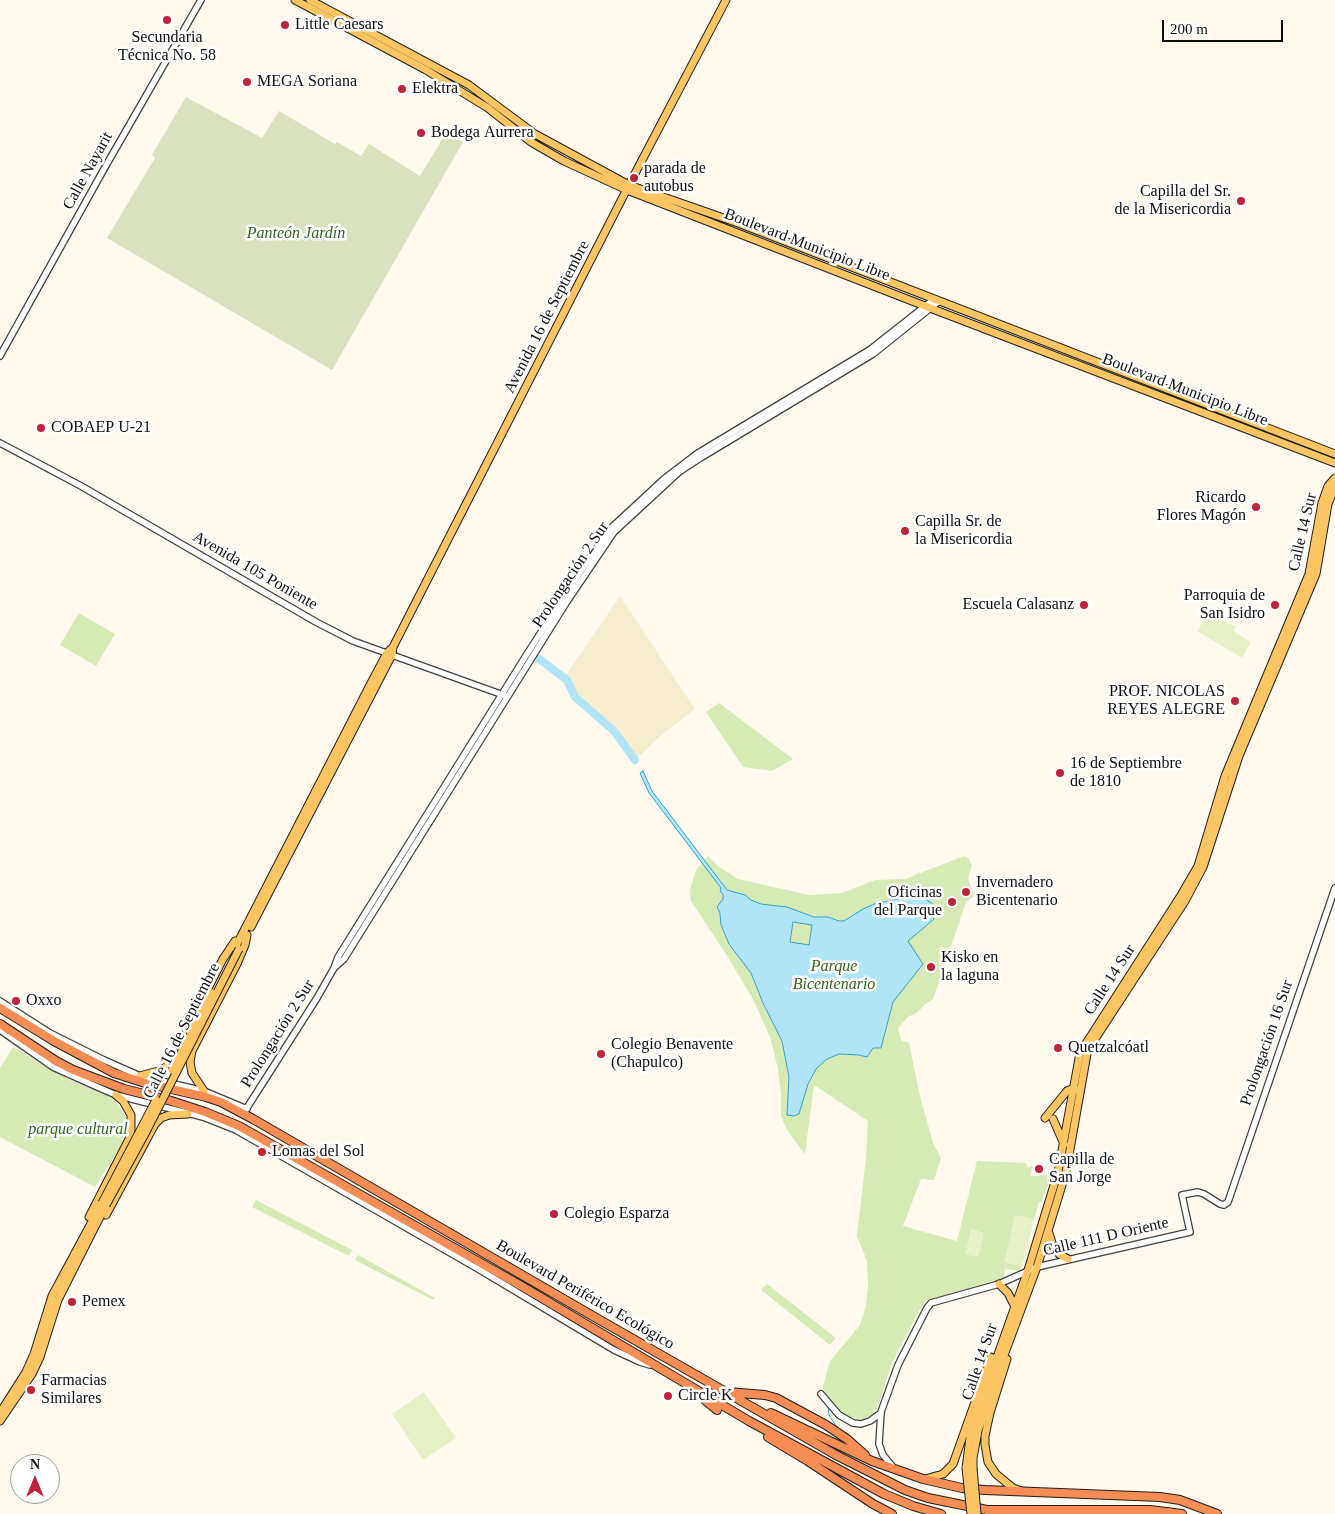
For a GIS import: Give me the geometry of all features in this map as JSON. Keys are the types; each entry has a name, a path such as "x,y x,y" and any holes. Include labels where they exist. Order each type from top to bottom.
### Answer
{"highway":[{"name":"Boulevard Periférico Ecológico","path":"0,1008 54,1041 114,1073 145,1083 206,1097 245,1112 735,1398 885,1481 928,1498 957,1505 998,1511 1150,1510 1182,1514"},
{"name":"Boulevard Periférico Ecológico","path":"0,1024 73,1070 116,1087 168,1100 205,1112 239,1126 525,1288 749,1421 884,1494 913,1506 941,1514"},
{"path":"726,1392 765,1395 776,1398 826,1425 847,1439 872,1461"},
{"path":"702,1393 706,1401 716,1410"},
{"path":"735,1398 747,1400 798,1427 872,1461 923,1479 962,1488 1160,1496 1180,1500 1217,1514"},
{"path":"749,1421 754,1428 808,1460 873,1504 892,1514"}],"main road":[{"name":"Boulevard Municipio Libre","path":"295,0 426,70 488,108 531,142 564,161 927,307 1335,463"},
{"name":"Boulevard Municipio Libre","path":"310,0 468,85 535,134 628,187 738,223 935,301 1056,345 1335,454"},
{"name":"Avenida 16 de Septiembre","path":"390,654 628,187 726,0"},
{"name":"Calle 14 Sur","path":"971,1514 966,1458 971,1430 994,1373 1010,1340 1037,1267 1066,1172 1080,1053 1198,866 1228,769 1310,574 1322,503 1328,486 1335,478"},
{"name":"Calle 14 Sur","path":"977,1514 973,1458 978,1431 1008,1324 1054,1187 1076,1090 1085,1061 1091,1045 1185,900 1203,867 1239,756 1316,574 1328,504 1335,487"},
{"name":"Calle 16 de Septiembre","path":"0,1413 26,1372 34,1354 52,1296 104,1204 390,654"},
{"path":"140,1076 162,1070 172,1061 223,959 231,946 245,934"},
{"path":"204,1091 192,1073 191,1056 237,964 245,945 245,934"},
{"path":"1064,1145 1049,1119 1067,1091 1076,1090"},
{"path":"84,1241 88,1220 129,1139 131,1130 130,1115 123,1101 116,1095"},
{"path":"84,1241 101,1225 155,1124 161,1118 169,1115 188,1114"},
{"path":"1049,1229 1049,1237 1053,1246 1059,1254 1068,1259"},
{"name":"Calle 16 de Septiembre","path":"0,1421 32,1374 40,1357 58,1300 84,1241"},
{"path":"999,1284 1015,1303"},
{"path":"923,1479 943,1474 954,1464 1000,1333 1008,1324"},
{"path":"1010,1340 1009,1354 990,1414 984,1445 988,1462 996,1474 1013,1488 1022,1491"}],"street":[{"name":"Calle Nayarit","path":"0,356 201,0"},
{"name":"Prolongación 2 Sur","path":"245,1112 334,968 344,959 589,558 610,529 664,479 698,453 864,354 935,301"},
{"name":"Avenida 105 Poniente","path":"0,443 81,486 316,622 353,641 505,695"},
{"name":"Prolongación 16 Sur","path":"1190,1232 1182,1195 1201,1193 1213,1201 1224,1205 1230,1200 1277,1055 1335,888"},
{"path":"0,1001 50,1033 86,1052 140,1076 204,1091 245,1112"},
{"path":"0,1030 53,1067 116,1095 203,1117 236,1130 614,1350 640,1362 655,1366"},
{"name":"Calle 111 D Oriente","path":"896,1470 883,1455 879,1444 878,1433 881,1412 898,1365 929,1305 936,1300 999,1284 1037,1267 1190,1232"},
{"path":"821,1394 839,1414 853,1424 870,1422 881,1412"}],"shaded area":[{"path":"620,596 695,709 659,737 638,758 618,732 577,694 572,680 566,675"}],"green space":[{"name":"Panteón Jardín","path":"186,97 262,138 279,111 335,144 337,142 361,156 369,144 420,176 446,133 463,142 332,370 107,238 155,158 152,155"},
{"path":"1209,612 1236,627 1233,631 1251,642 1242,658 1197,631"},
{"path":"79,613 115,634 96,666 60,645"},
{"path":"719,703 793,759 772,771 743,767 706,712"},
{"name":"Parque Bicentenario","path":"708,856 718,866 738,879 809,895 842,893 875,880 905,879 964,856 968,858 972,865 968,878 974,896 966,902 933,999 918,1012 908,1017 898,1028 901,1040 909,1043 920,1096 933,1143 941,1158 934,1180 921,1179 903,1226 957,1241 977,1161 1026,1163 1028,1168 1032,1165 1031,1176 1047,1175 1048,1179 1051,1178 1049,1175 1055,1170 1041,1202 1039,1202 1020,1271 1005,1269 1004,1277 995,1283 926,1301 892,1363 874,1414 863,1420 847,1417 823,1394 823,1386 830,1361 860,1325 866,1306 868,1286 867,1261 857,1236 868,1121 814,1085 805,1154 787,1130 781,1116 778,1069 770,1037 753,999 691,901 690,890 696,870"},
{"name":"parque cultural","path":"13,1047 72,1081 114,1098 126,1117 122,1144 95,1187 0,1137 0,1068"},
{"path":"256,1200 352,1250 349,1256 252,1207"},
{"path":"1015,1215 1034,1219 1022,1267 1004,1262"},
{"path":"971,1229 984,1233 978,1257 965,1254"},
{"path":"358,1255 435,1298 433,1300 355,1260"},
{"path":"767,1284 836,1338 830,1345 761,1290"},
{"path":"424,1392 456,1438 423,1460 392,1414"}],"water":[{"path":"643,771 652,791 727,890 745,895 761,904 787,907 814,917 828,917 839,921 844,921 874,904 912,896 922,886 925,890 924,898 933,904 934,919 908,941 923,964 893,1002 881,1048 873,1048 867,1057 839,1054 827,1059 816,1069 808,1084 799,1114 794,1116 787,1115 789,1077 782,1041 763,1003 751,973 729,944 721,925 720,913 717,907 723,899 723,894 720,891 721,888 649,793 640,773","holes":["793,922 812,925 809,945 790,942"]}],"waterway":[{"path":"538,658 569,682 575,695 616,732 635,760"},
{"path":"538,658 567,680 575,697 614,731 635,760"},
{"path":"828,1406 829,1415 838,1429"}],"place":[{"name":"Secundaria Técnica No. 58","path":"167,20"},
{"name":"Little Caesars","path":"285,25"},
{"name":"MEGA Soriana","path":"247,82"},
{"name":"Elektra","path":"402,89"},
{"name":"Bodega Aurrera","path":"421,133"},
{"name":"parada de autobus","path":"634,178"},
{"name":"Capilla del Sr. de la Misericordia","path":"1241,201"},
{"name":"COBAEP U-21","path":"41,428"},
{"name":"Ricardo Flores Magón","path":"1256,507"},
{"name":"Capilla Sr. de la Misericordia","path":"905,531"},
{"name":"Escuela Calasanz","path":"1084,605"},
{"name":"Parroquia de San Isidro","path":"1275,605"},
{"name":"PROF. NICOLAS REYES ALEGRE","path":"1235,701"},
{"name":"16 de Septiembre de 1810","path":"1060,773"},
{"name":"Invernadero Bicentenario","path":"966,892"},
{"name":"Oficinas del Parque","path":"952,902"},
{"name":"Kisko en la laguna","path":"931,967"},
{"name":"Oxxo","path":"16,1001"},
{"name":"Quetzalcóatl","path":"1058,1048"},
{"name":"Colegio Benavente (Chapulco)","path":"601,1054"},
{"name":"Lomas del Sol","path":"262,1152"},
{"name":"Capilla de San Jorge","path":"1039,1169"},
{"name":"Colegio Esparza","path":"554,1214"},
{"name":"Pemex","path":"72,1302"},
{"name":"Farmacias Similares","path":"31,1390"},
{"name":"Circle K","path":"668,1396"}]}
